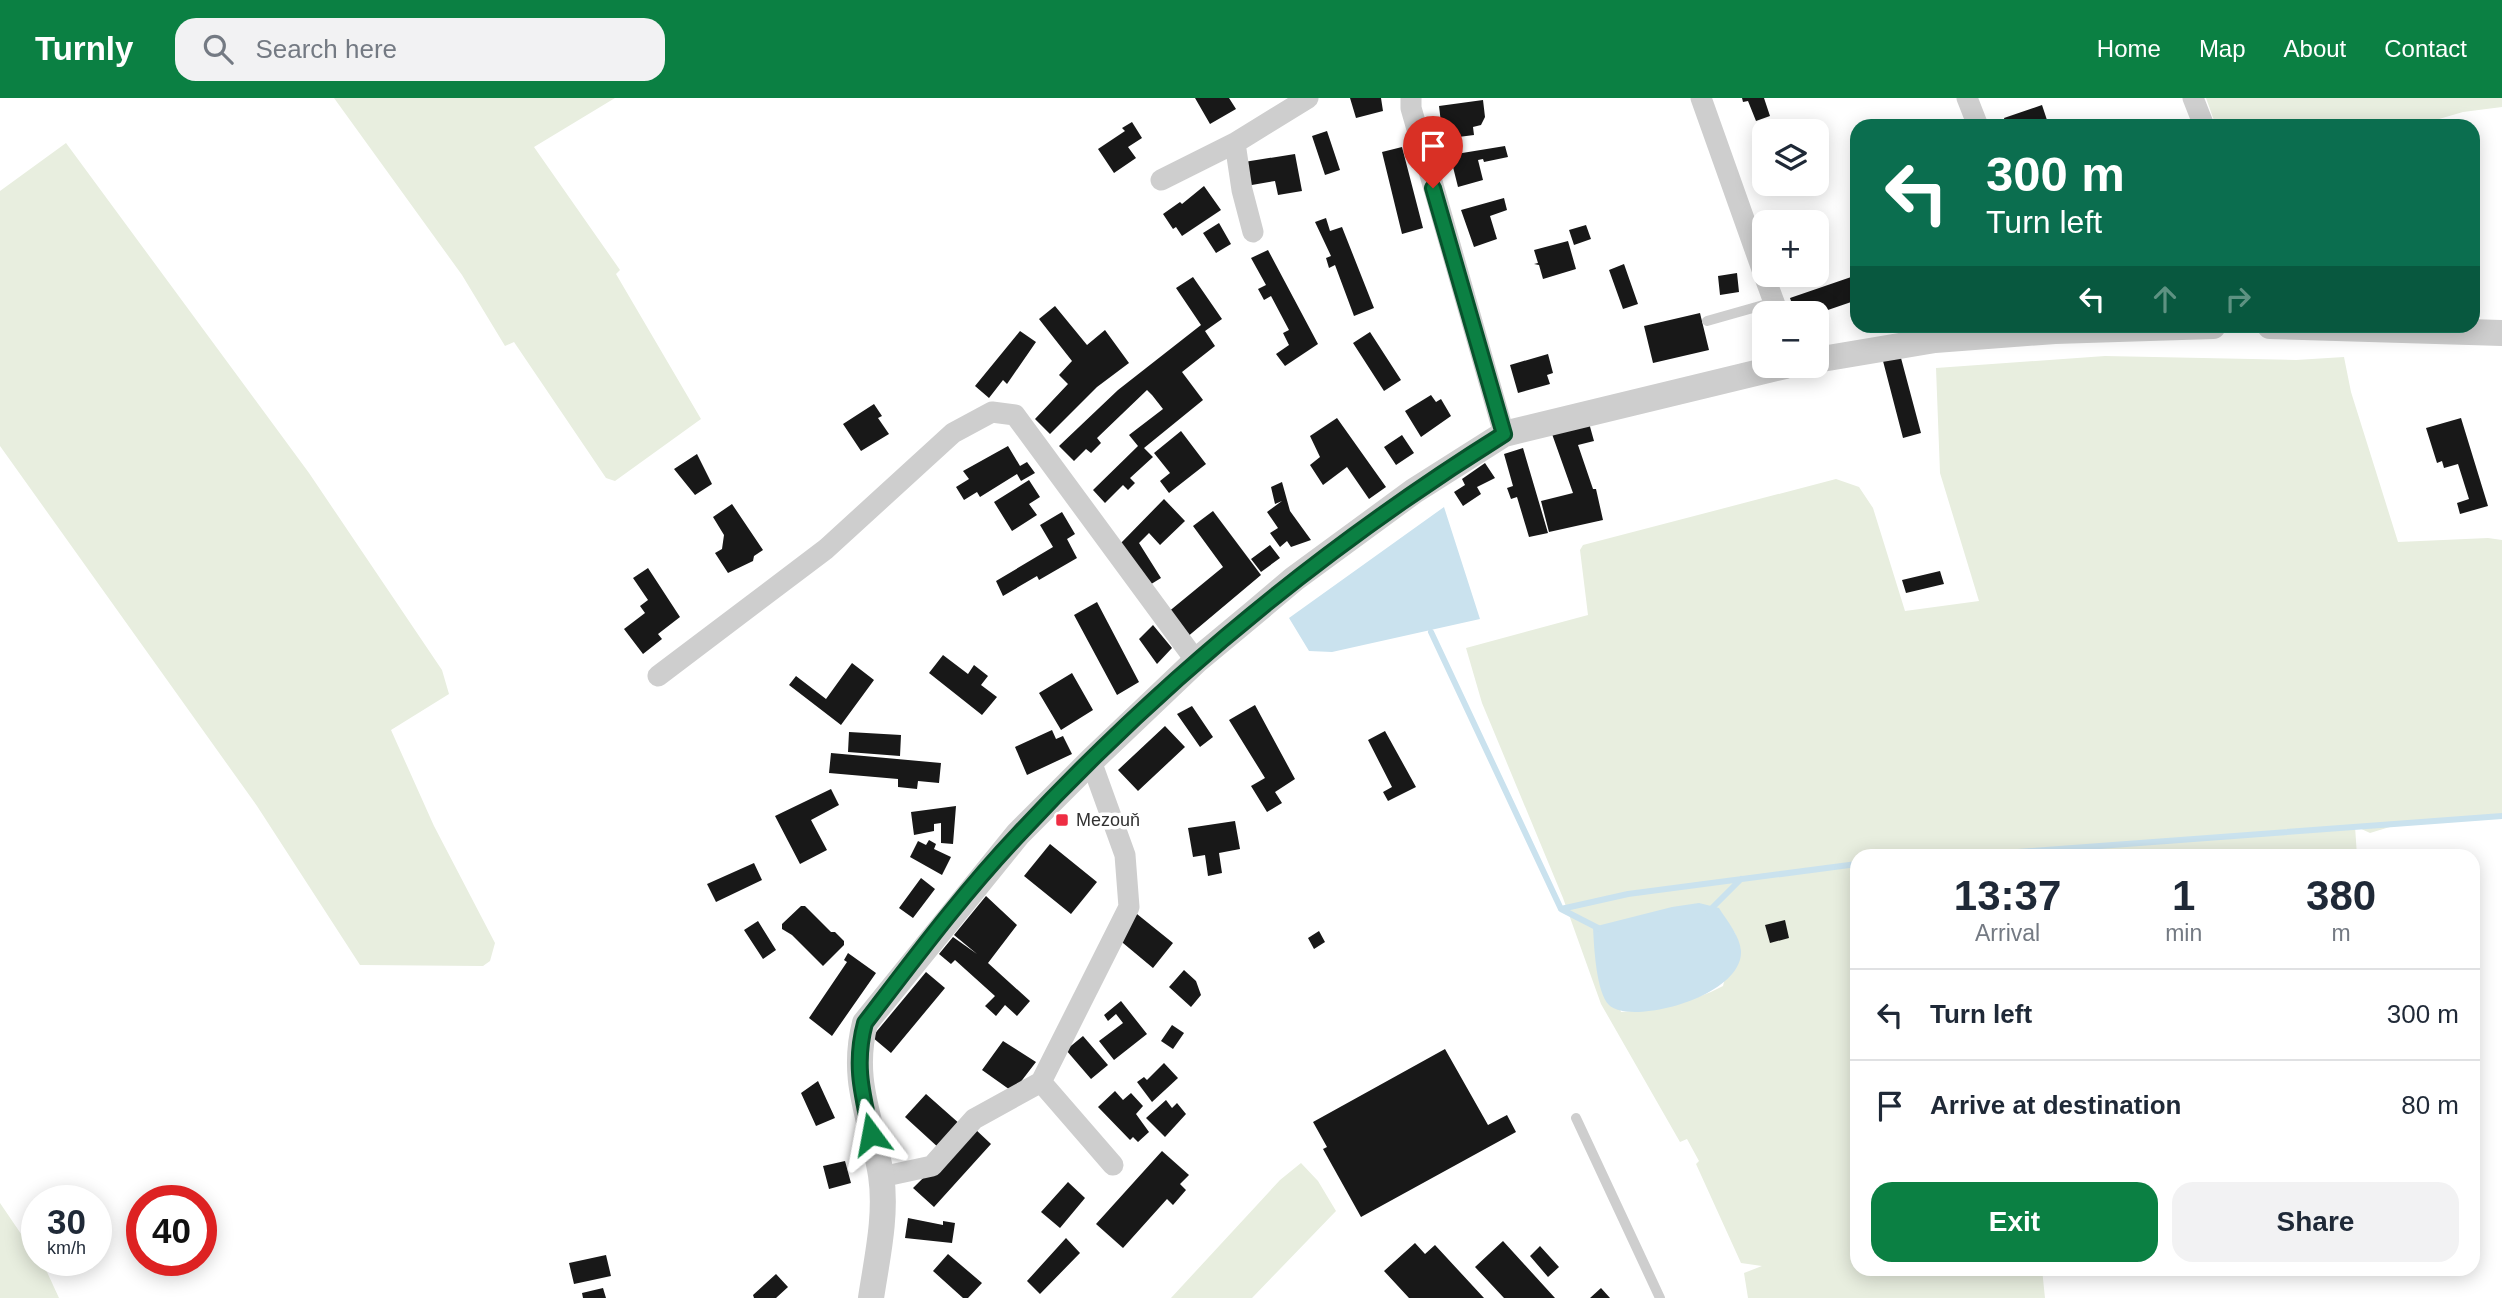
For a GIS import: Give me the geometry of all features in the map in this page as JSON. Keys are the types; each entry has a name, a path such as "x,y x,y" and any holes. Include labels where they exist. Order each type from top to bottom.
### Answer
{"street":[{"path":"1161,180 1235,143 1308,98"},
{"path":"1411,98 1411,108 1504,434"},
{"path":"1701,98 1752,241"},
{"path":"1967,98 1975,119"},
{"path":"2193,98 2201,119"},
{"path":"1235,143 1242,190 1254,232"},
{"path":"2480,332 2502,333"},
{"path":"1829,358 1935,340 2005,333"},
{"path":"871,1298 882,1218 881,1177 861,1091 857,1051 865,1023 1018,834 1196,661 1304,571 1414,491 1504,434 1752,374"},
{"path":"658,676 826,548 953,433 992,412 1015,415 1196,661"},
{"path":"881,1177 932,1166 974,1119 1041,1082 1129,907 1125,855 1091,761"},
{"path":"1041,1082 1113,1165"}],"lane":[{"path":"1707,321 1752,312"},
{"path":"1576,1118 1660,1298"}],"green space":[{"path":"334,98 615,98 534,147 620,270 616,274 701,419 615,481 606,478 514,342 505,346 462,275"},
{"path":"2206,98 2502,98 2502,107 2463,112 2439,119 2214,119"},
{"path":"66,143 309,473 442,670 449,694 391,730 434,826 495,943 490,961 483,966 360,965 257,806 0,446 0,191"},
{"path":"2105,356 2296,360 2344,357 2351,392 2398,542 2488,538 2502,540 2502,816 2393,826 2370,833 2355,826 2357,849 1850,849 1850,1276 2043,1276 2045,1298 1748,1298 1744,1273 1762,1266 1741,1263 1696,1164 1699,1161 1687,1139 1680,1142 1601,1004 1563,898 1482,703 1466,648 1588,615 1580,550 1583,545 1836,479 1859,487 1873,508 1905,611 1979,601 1940,473 1936,368","holes":["1719,909 1736,935 1723,986 1674,1004 1621,1012 1594,927 1632,919"]},
{"path":"1301,1163 1318,1181 1336,1211 1252,1298 1171,1298 1280,1180"},
{"path":"0,1203 21,1234 21,1276 49,1276 59,1298 0,1298"}],"water":[{"path":"1444,507 1480,619 1332,652 1309,651 1289,618"},
{"path":"1699,903 1719,908 1740,945 1737,967 1724,982 1706,994 1661,1009 1621,1011 1609,1005 1598,980 1593,927"}],"building":[{"path":"1195,98 1229,98 1236,109 1210,124"},
{"path":"1350,98 1381,98 1383,111 1356,118"},
{"path":"1742,98 1764,98 1770,116 1755,119 1748,101 1743,102"},
{"path":"1483,100 1485,117 1481,125 1473,127 1474,135 1443,139 1439,106"},
{"path":"2042,105 2047,119 2004,119"},
{"path":"1132,122 1142,138 1128,147 1136,158 1114,173 1098,149 1125,131 1122,128"},
{"path":"1327,131 1340,170 1325,175 1312,136"},
{"path":"1505,146 1508,157 1484,162 1483,159 1478,160 1483,180 1458,187 1450,155"},
{"path":"1402,147 1423,228 1402,234 1382,152"},
{"path":"1295,154 1302,191 1278,195 1275,181 1246,186 1244,162"},
{"path":"1204,186 1221,210 1182,236 1176,227 1173,229 1163,214 1180,202 1182,204"},
{"path":"1504,198 1507,210 1490,216 1497,239 1474,247 1461,210"},
{"path":"1326,218 1330,231 1342,227 1374,308 1354,316 1335,265 1329,268 1326,258 1331,256 1315,222"},
{"path":"1219,223 1231,244 1216,253 1203,233"},
{"path":"1586,225 1591,239 1574,245 1569,230"},
{"path":"1568,241 1576,269 1543,279 1539,265 1534,264 1538,263 1534,250"},
{"path":"1268,250 1318,344 1285,366 1276,354 1289,345 1283,333 1289,330 1271,296 1264,300 1258,289 1266,285 1251,258"},
{"path":"1624,264 1638,304 1623,309 1609,270"},
{"path":"1737,273 1739,292 1720,295 1718,276"},
{"path":"1193,277 1222,319 1205,331 1215,346 1182,372 1203,400 1144,448 1153,457 1130,478 1135,483 1128,490 1123,485 1105,503 1093,490 1138,446 1129,435 1163,409 1152,395 1147,390 1097,438 1101,443 1091,453 1086,449 1074,461 1059,446 1118,390 1201,325 1176,288"},
{"path":"1850,277 1850,302 1829,310 1829,301 1791,301 1790,298 1829,287 1829,285"},
{"path":"1055,306 1087,345 1105,330 1129,363 1097,387 1050,434 1035,419 1068,384 1059,375 1072,361 1039,319"},
{"path":"1700,313 1709,350 1653,363 1644,326"},
{"path":"1020,331 1036,342 1007,384 1003,380 989,398 975,386"},
{"path":"1370,332 1401,380 1384,391 1353,343"},
{"path":"1548,354 1553,373 1547,375 1550,384 1518,393 1510,365"},
{"path":"1901,358 1921,433 1903,438 1883,361"},
{"path":"1431,395 1436,402 1441,399 1451,416 1421,437 1405,411"},
{"path":"874,404 882,416 878,418 889,434 861,451 843,424"},
{"path":"1337,418 1386,487 1369,499 1347,467 1323,485 1310,465 1320,457 1310,436"},
{"path":"2461,418 2488,506 2460,514 2457,503 2469,499 2458,464 2444,468 2442,461 2437,463 2426,428"},
{"path":"1589,423 1594,441 1578,445 1593,489 1596,489 1603,520 1549,532 1541,501 1573,493 1552,434"},
{"path":"1181,431 1206,464 1169,493 1160,481 1170,473 1154,453"},
{"path":"1402,435 1414,453 1396,465 1384,447"},
{"path":"1008,446 1020,466 1027,462 1035,473 1021,481 1017,474 980,497 977,492 964,500 956,487 969,479 963,471"},
{"path":"1523,448 1548,533 1529,537 1517,497 1511,499 1507,488 1513,486 1504,454"},
{"path":"697,454 712,484 695,495 674,469"},
{"path":"1485,463 1495,478 1477,487 1481,494 1463,506 1454,492 1465,485 1462,479"},
{"path":"1029,480 1040,497 1029,504 1037,515 1012,531 994,502"},
{"path":"1282,482 1290,511 1311,540 1291,547 1287,541 1280,547 1270,533 1278,528 1267,512 1282,501 1275,504 1271,487"},
{"path":"1164,499 1185,521 1160,545 1149,533 1139,543 1161,578 1148,586 1120,544"},
{"path":"732,504 763,550 754,556 753,561 728,573 715,553 722,549 724,535 713,517"},
{"path":"1213,511 1261,575 1186,638 1167,613 1223,567 1193,526"},
{"path":"1062,512 1075,534 1067,539 1077,558 1039,580 1037,576 1003,596 996,581 1053,547 1040,525"},
{"path":"1270,545 1280,558 1261,572 1251,559"},
{"path":"648,568 680,617 658,634 662,639 643,654 624,629 645,613 640,606 648,600 633,578"},
{"path":"1940,571 1944,584 1906,593 1902,580"},
{"path":"1097,602 1139,682 1117,695 1074,615"},
{"path":"1153,625 1172,648 1157,664 1139,639"},
{"path":"943,655 968,674 974,665 988,676 981,685 997,697 982,715 929,673"},
{"path":"852,663 874,680 841,725 789,685 796,676 826,699"},
{"path":"1072,673 1093,710 1061,730 1039,693"},
{"path":"1255,705 1295,779 1275,792 1282,803 1267,812 1251,786 1265,778 1229,720"},
{"path":"1192,706 1213,737 1200,747 1177,714"},
{"path":"1165,726 1185,747 1138,791 1118,770"},
{"path":"1052,730 1056,739 1063,736 1072,754 1027,775 1015,747"},
{"path":"1385,731 1416,787 1388,801 1383,792 1392,787 1368,740"},
{"path":"849,732 901,735 900,756 848,752"},
{"path":"831,753 941,763 939,783 918,781 917,789 898,787 898,779 829,773"},
{"path":"831,789 839,805 811,820 827,850 800,864 775,816"},
{"path":"956,806 953,844 941,843 941,823 934,824 934,831 914,835 911,812"},
{"path":"1235,821 1240,849 1219,853 1222,873 1208,876 1205,855 1193,857 1188,828"},
{"path":"929,840 936,844 934,849 951,857 942,875 910,857 918,841 926,845"},
{"path":"1050,844 1097,882 1071,914 1024,876"},
{"path":"754,863 762,880 716,902 707,884"},
{"path":"921,878 935,889 913,918 899,908"},
{"path":"986,896 1017,925 988,963 1030,1001 1017,1016 1005,1005 996,1016 985,1006 995,996 955,960 951,964 939,954 953,937 977,954 954,935"},
{"path":"801,906 805,906 844,941 844,945 823,966 792,935 782,929 782,924"},
{"path":"1137,914 1173,943 1153,968 1117,938"},
{"path":"1785,920 1789,938 1770,943 1765,925"},
{"path":"758,921 776,950 763,959 744,930"},
{"path":"1319,931 1325,942 1314,949 1308,938"},
{"path":"848,953 876,973 832,1036 809,1018 847,962 844,960"},
{"path":"1184,970 1196,981 1201,995 1191,1007 1169,987"},
{"path":"926,972 945,988 891,1053 872,1037"},
{"path":"1121,1001 1147,1034 1114,1060 1099,1041 1123,1023 1116,1014 1108,1021 1104,1015"},
{"path":"1172,1025 1184,1033 1173,1049 1161,1041"},
{"path":"1083,1036 1108,1065 1091,1079 1066,1050"},
{"path":"1003,1041 1036,1062 1013,1092 982,1070"},
{"path":"1445,1049 1488,1125 1507,1115 1516,1132 1361,1217 1323,1149 1327,1147 1313,1122"},
{"path":"1164,1063 1178,1078 1152,1102 1137,1082 1144,1077 1147,1080"},
{"path":"818,1081 835,1118 816,1126 801,1093"},
{"path":"1115,1091 1123,1100 1131,1093 1143,1106 1136,1114 1149,1132 1138,1142 1133,1137 1130,1140 1098,1107"},
{"path":"926,1094 961,1125 940,1149 905,1117"},
{"path":"1166,1100 1172,1108 1177,1103 1186,1114 1165,1137 1146,1118"},
{"path":"974,1128 991,1144 934,1207 913,1188"},
{"path":"1162,1151 1189,1175 1180,1184 1186,1190 1173,1205 1167,1199 1123,1248 1096,1224"},
{"path":"845,1161 851,1183 829,1189 823,1166"},
{"path":"1068,1182 1085,1198 1060,1228 1041,1212"},
{"path":"908,1218 943,1225 943,1221 955,1223 952,1243 905,1238"},
{"path":"1066,1238 1080,1253 1040,1294 1027,1281"},
{"path":"1503,1241 1555,1298 1504,1298 1475,1267"},
{"path":"1415,1243 1425,1254 1435,1245 1484,1298 1409,1298 1384,1271"},
{"path":"1540,1246 1559,1267 1548,1277 1530,1256"},
{"path":"948,1254 982,1283 968,1298 963,1298 933,1271"},
{"path":"606,1255 611,1276 574,1284 569,1263"},
{"path":"776,1274 788,1287 776,1298 754,1298 753,1295"},
{"path":"603,1288 606,1298 583,1298 582,1293"},
{"path":"1601,1288 1610,1298 1590,1298"}],"waterway":[{"path":"1431,632 1561,909 1628,894 1850,865"},
{"path":"2059,849 2502,816"},
{"path":"1709,911 1741,879"},
{"path":"1561,909 1600,929"}],"place":[{"name":"Mezouň","path":"1062,820"}],"route":[{"path":"871,1134 861,1091 857,1051 865,1023 918,954 1018,834 1196,661 1294,579 1414,491 1504,434 1433,188"}]}
